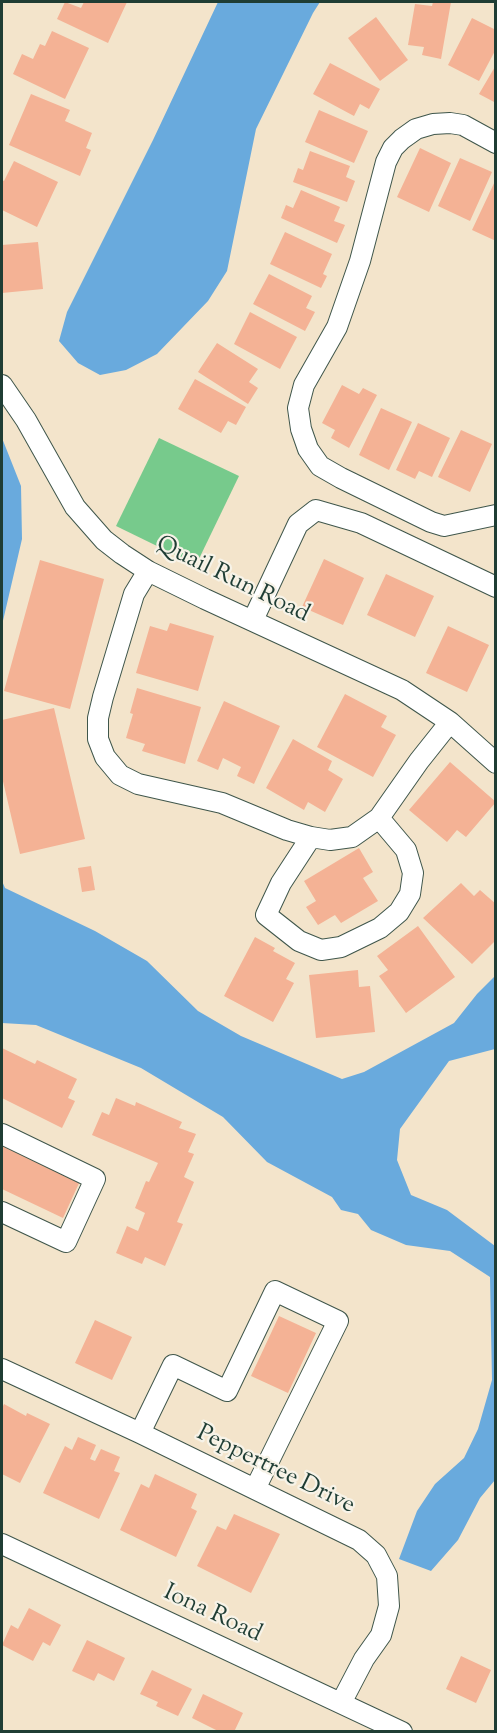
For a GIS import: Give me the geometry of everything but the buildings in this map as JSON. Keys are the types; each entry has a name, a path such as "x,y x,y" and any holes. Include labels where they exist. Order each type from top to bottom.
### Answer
{"street":[{"path":"495,143 463,125 450,123 433,124 416,129 393,148 386,162 360,261 337,327 304,385 298,408 301,429 308,449 320,466 341,478 431,522 444,526 495,515"},
{"name":"Quail Run Road","path":"2,385 26,420 75,507 105,540 148,571 402,690 450,722 495,763"},
{"path":"253,620 298,524 316,510 361,523 495,587"},
{"path":"148,571 134,594 98,718 98,738 105,757 120,775 138,784 222,803 310,837 330,840 352,837 379,818 450,722"},
{"path":"310,837 281,883 266,915 299,941 321,950 341,947 380,928 399,912 410,894 413,873 406,850 379,818"},
{"path":"2,1134 95,1179 66,1242 2,1212"},
{"path":"140,1433 173,1365 227,1391 275,1291 338,1321 255,1489"},
{"name":"Peppertree Drive","path":"2,1369 140,1433 359,1540 376,1556 387,1576 389,1606 381,1635 364,1659 341,1703"},
{"name":"Iona Road","path":"2,1545 402,1731"}],"green space":[{"path":"159,438 239,476 196,565 116,526"}],"water":[{"path":"218,2 320,2 256,129 227,271 208,301 157,354 126,370 100,375 78,363 59,341 67,312 153,140"},
{"path":"2,438 21,486 22,539 2,625"},
{"path":"2,881 5,888 95,931 147,961 198,1011 241,1036 342,1079 364,1072 454,1023 495,976 495,1049 449,1061 400,1129 397,1160 411,1195 447,1210 495,1246 495,1480 480,1498 458,1540 431,1571 399,1559 417,1511 435,1484 464,1458 478,1429 492,1380 490,1277 450,1251 406,1245 371,1230 358,1214 341,1210 332,1197 267,1162 223,1117 141,1068 36,1025 2,1023"}]}
